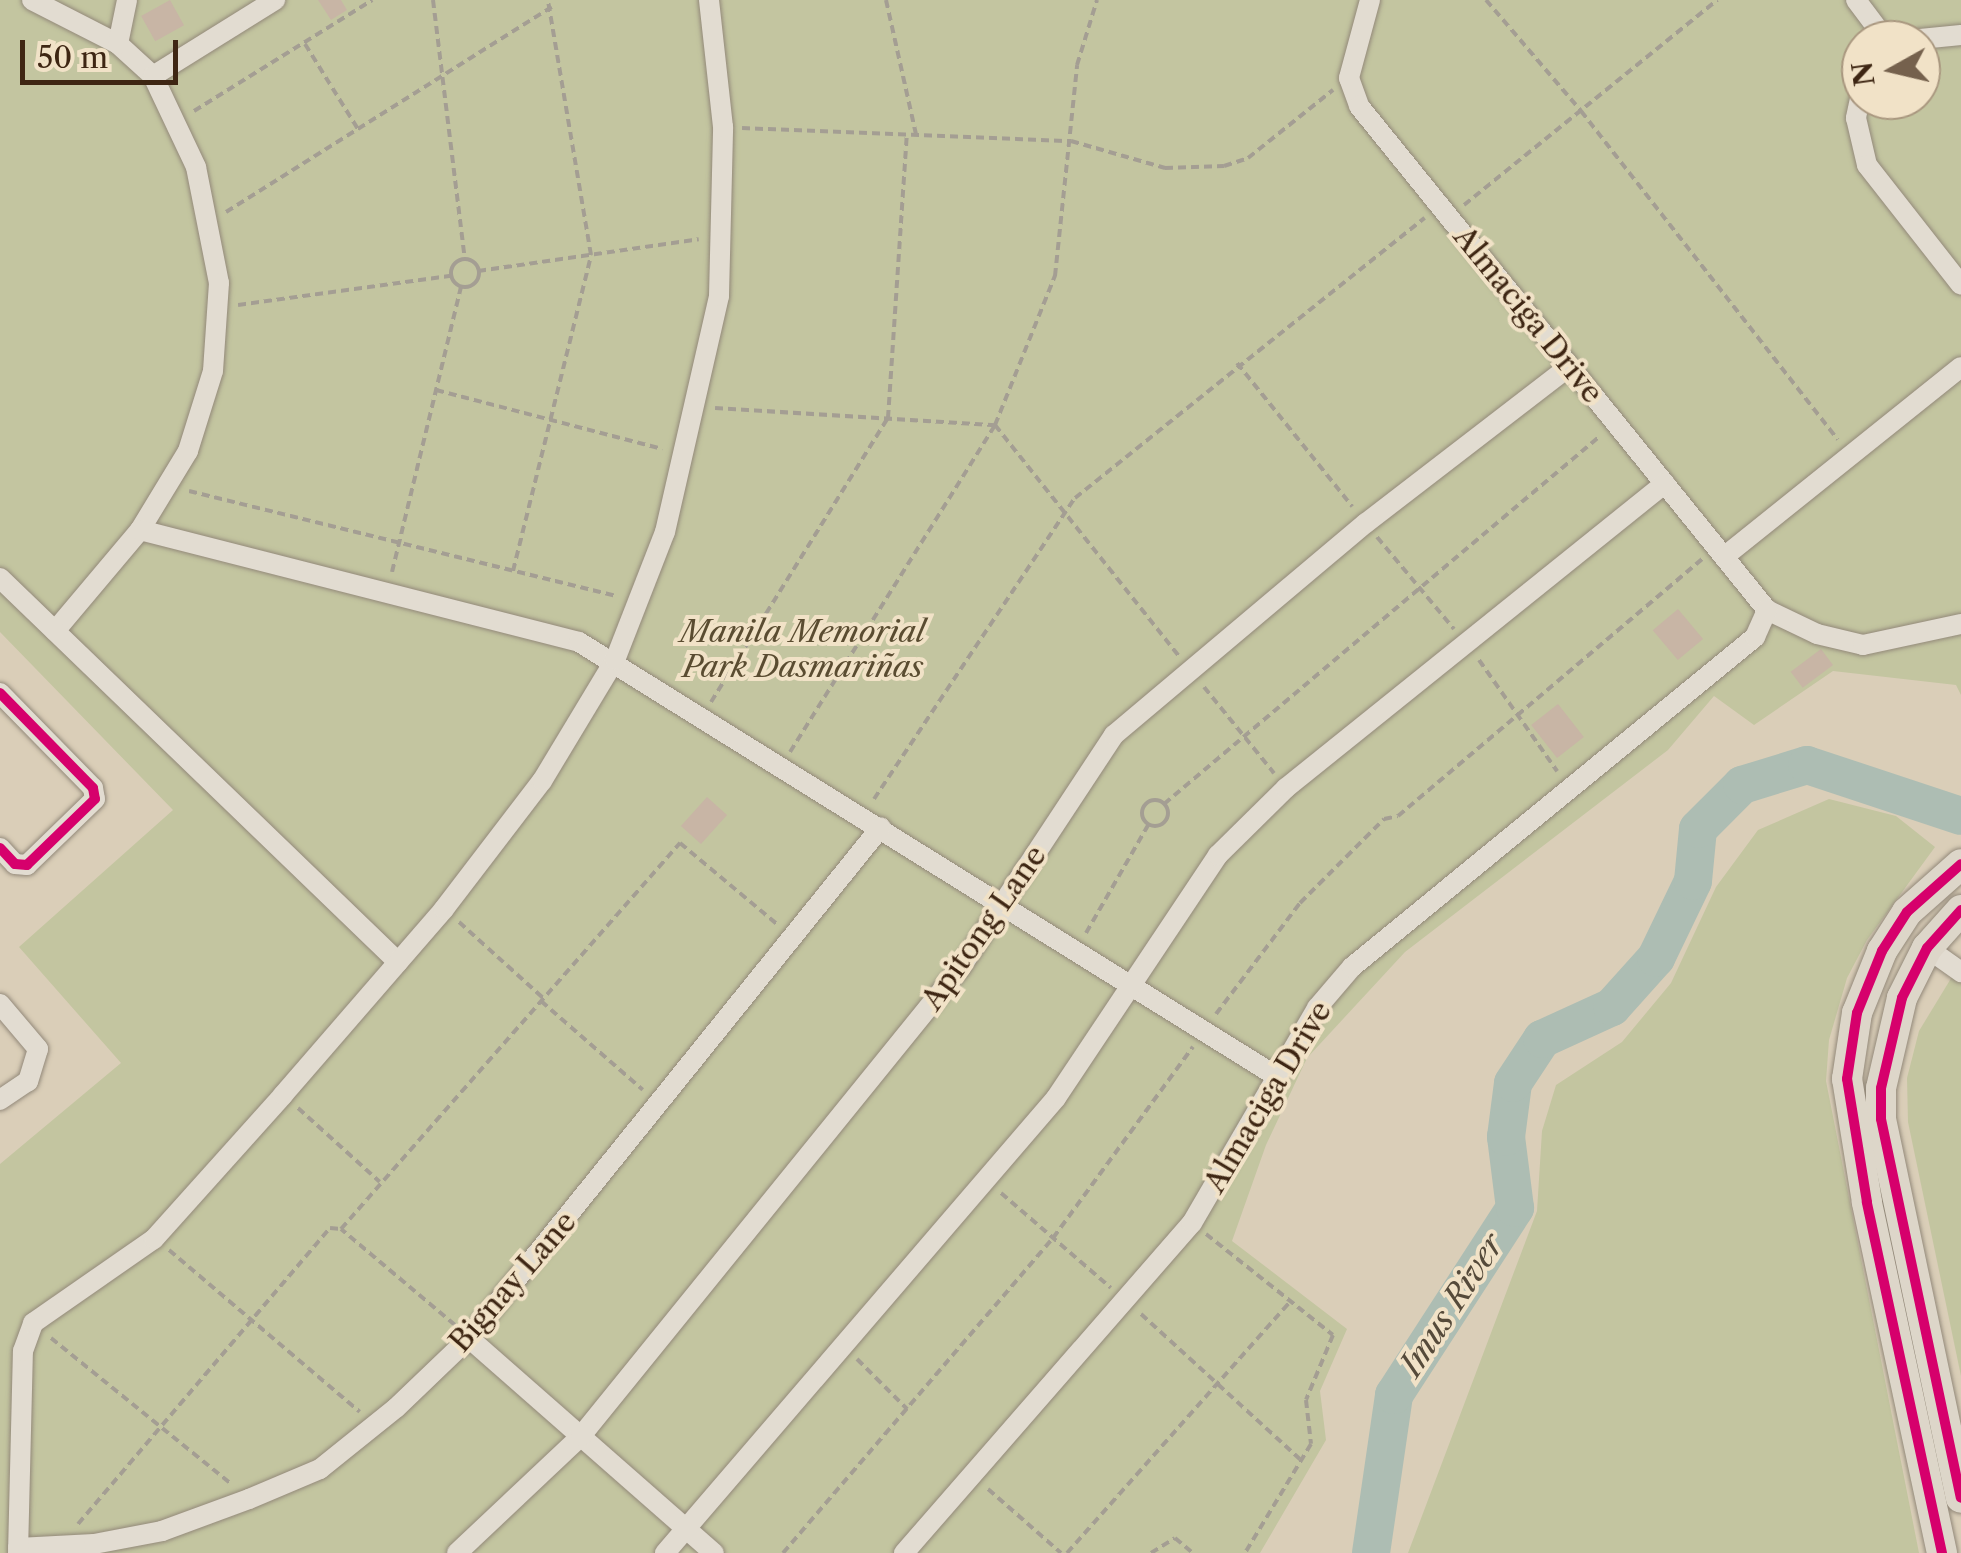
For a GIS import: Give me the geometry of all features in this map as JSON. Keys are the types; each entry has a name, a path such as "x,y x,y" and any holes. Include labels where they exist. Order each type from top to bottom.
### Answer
{"highway":[{"path":"1942,1553 1867,1202 1848,1080 1857,1013 1882,951 1907,912 1957,867"},
{"path":"1948,932 1892,1028 1881,1119 1961,1498"}],"street":[{"path":"32,0 118,44 153,76 177,122 211,221 219,308 204,409 170,486 140,530 56,632"},
{"path":"118,44 127,0"},
{"path":"153,76 275,0"},
{"path":"18,1550 23,1352 33,1323 154,1238 283,1095 444,908 542,781 615,660 640,602 686,456 724,235 722,128 709,0"},
{"path":"1348,78 1370,0"},
{"name":"Almaciga Drive","path":"1348,78 1358,106 1767,610 1817,634 1863,645 1961,624"},
{"path":"1856,120 1867,164 1961,285"},
{"name":"Apitong Lane","path":"457,1553 581,1436 961,967 1114,735 1193,673 1366,523 1570,366"},
{"path":"1721,551 1850,456 1961,367"},
{"path":"665,1553 1056,1098 1218,855 1286,788 1665,483"},
{"path":"140,530 579,642 615,660 1276,1076"},
{"path":"0,578 398,962"},
{"name":"Almaciga Drive","path":"904,1553 970,1472 1192,1224 1317,1008 1352,967 1755,637 1767,610"},
{"path":"0,692 93,788 94,799 27,864 15,864 0,848"},
{"name":"Bignay Lane","path":"18,1550 162,1531 320,1469 375,1425 470,1338 661,1106 793,938 872,821"},
{"path":"1948,932 1961,972"},
{"path":"0,1004 38,1049 28,1082 0,1100"},
{"path":"470,1338 714,1553"}],"path":[{"path":"177,122 372,0"},
{"path":"433,0 464,259 478,271 724,235"},
{"path":"513,570 591,255 548,0"},
{"path":"886,0 916,134"},
{"path":"782,765 995,426 1055,276 1061,172 1072,140 1077,66 1097,0"},
{"path":"1486,0 1581,111 1850,456"},
{"path":"872,821 1075,498 1237,363 1581,111 1717,0"},
{"path":"211,221 552,7"},
{"path":"304,42 358,129"},
{"path":"722,128 1072,140 1165,168 1237,164 1348,78"},
{"path":"703,715 888,418 907,134"},
{"path":"461,286 452,276 453,264 464,259"},
{"path":"461,286 474,284 478,271"},
{"path":"219,308 452,276"},
{"path":"387,592 461,286"},
{"path":"1237,363 1522,714 1567,788"},
{"path":"436,390 686,456"},
{"path":"697,407 995,426 1063,517 1286,788"},
{"path":"1076,950 1148,825 1144,805 1164,804 1241,733 1616,423"},
{"path":"170,486 640,602"},
{"path":"783,1553 1053,1238 1314,889 1384,820 1398,816 1721,551"},
{"path":"1148,825 1166,820 1164,804"},
{"path":"341,1229 680,843 793,938"},
{"path":"444,908 661,1106"},
{"path":"283,1095 382,1183"},
{"path":"986,1180 1300,1458"},
{"path":"1192,1224 1333,1335 1306,1400 1311,1444 1245,1553"},
{"path":"58,1546 330,1228 341,1229 470,1338"},
{"path":"154,1238 375,1425"},
{"path":"970,1472 1064,1553 1289,1303"},
{"path":"33,1323 249,1500"},
{"path":"843,1346 907,1409"},
{"path":"1150,1553 1175,1538 1193,1553"}],"green space":[{"name":"Manila Memorial Park Dasmariñas","path":"0,0 1961,0 1961,695 1956,685 1833,671 1754,725 1714,696 1668,750 1405,952 1307,1058 1266,1145 1232,1241 1347,1329 1320,1391 1326,1440 1260,1553 0,1553 0,1164 121,1063 19,947 173,810 0,632"},
{"path":"1829,799 1896,816 1935,847 1867,940 1847,978 1829,1040 1826,1081 1919,1553 1408,1553 1537,1211 1542,1131 1556,1085 1622,1042 1671,983 1716,887 1758,830"},
{"path":"1961,962 1961,1376 1908,1122 1907,1078 1919,1031"}],"building":[{"path":"170,0 184,25 155,41 141,16"},
{"path":"318,0 341,0 347,10 331,20"},
{"path":"1678,609 1703,639 1678,660 1653,630"},
{"path":"1821,649 1833,665 1803,688 1791,672"},
{"path":"1558,704 1584,737 1557,758 1531,725"},
{"path":"707,797 727,815 701,844 681,826"}],"waterway":[{"name":"Imus River","path":"1371,1553 1394,1395 1515,1208 1506,1137 1513,1083 1542,1039 1612,1007 1656,958 1693,881 1698,829 1742,785 1807,765 1961,816"}],"cycle path":[{"path":"0,693 93,788 95,799 27,865 15,864 0,848"},
{"path":"1942,1553 1867,1202 1847,1079 1857,1013 1882,951 1907,912 1961,864"},
{"path":"1961,910 1927,948 1902,998 1881,1088 1881,1119 1961,1498"}]}
